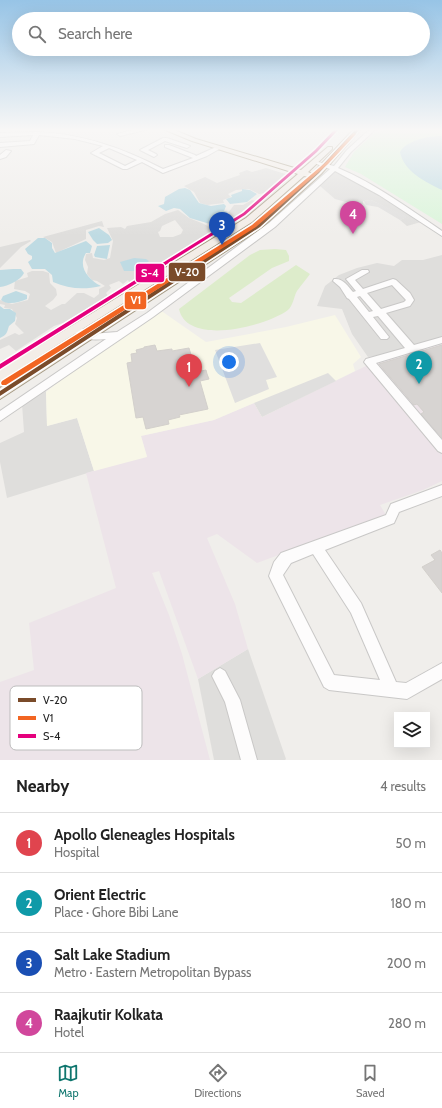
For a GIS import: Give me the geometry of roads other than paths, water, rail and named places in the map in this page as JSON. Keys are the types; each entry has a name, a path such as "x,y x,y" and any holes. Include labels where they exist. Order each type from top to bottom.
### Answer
{"main road":[{"path":"282,164 311,172"},
{"path":"286,164 311,172"},
{"path":"0,394 258,226 273,215 311,172 315,164"},
{"path":"0,376 249,220 311,172 325,164"}],"street":[{"path":"118,164 125,168 133,164"},
{"path":"151,164 163,171 180,164"},
{"path":"327,164 355,176 442,234"},
{"path":"0,418 272,225 338,164"},
{"path":"365,272 350,279 412,349"},
{"path":"337,281 384,337"},
{"path":"350,296 393,282 407,295 410,300 407,304 367,316"},
{"path":"157,308 171,284"},
{"path":"76,329 88,337 119,335"},
{"path":"442,340 369,362 442,448"},
{"path":"442,490 395,508 390,519 286,558 279,567 276,576 329,682 408,691 442,671"},
{"path":"316,547 356,608 369,634 392,690"},
{"path":"220,676 232,700 249,760"}],"water":[{"path":"442,164 442,190 416,176 406,165"},
{"path":"185,188 190,190 199,203 211,206 224,204 226,206 224,211 228,212 220,220 210,224 190,218 180,209 174,208 166,211 158,206 164,204 165,197 179,189"},
{"path":"242,189 250,190 257,194 247,202 230,204 226,199 232,197 231,195 242,191"},
{"path":"99,228 109,235 112,240 108,243 97,244 88,232"},
{"path":"38,238 45,238 52,243 52,248 55,253 86,241 92,246 90,253 86,253 84,258 84,268 89,277 101,286 83,288 65,286 53,282 52,275 45,269 32,269 28,262 32,259 32,256 28,254 25,249"},
{"path":"110,245 107,259 95,257 94,255 97,246"},
{"path":"134,258 146,259 149,261 138,271 124,271 120,262"},
{"path":"21,269 24,273 14,282 0,287 0,270"},
{"path":"16,291 27,295 27,299 11,303 1,300 3,296"},
{"path":"0,306 4,309 10,309 16,313 15,321 9,326 7,332 0,338"}],"place":[{"name":"Raajkutir Kolkata","path":"353,234"},
{"name":"Salt Lake Stadium","path":"222,245"},
{"name":"Orient Electric","path":"419,384"},
{"name":"Apollo Gleneagles Hospitals","path":"189,387"}]}
